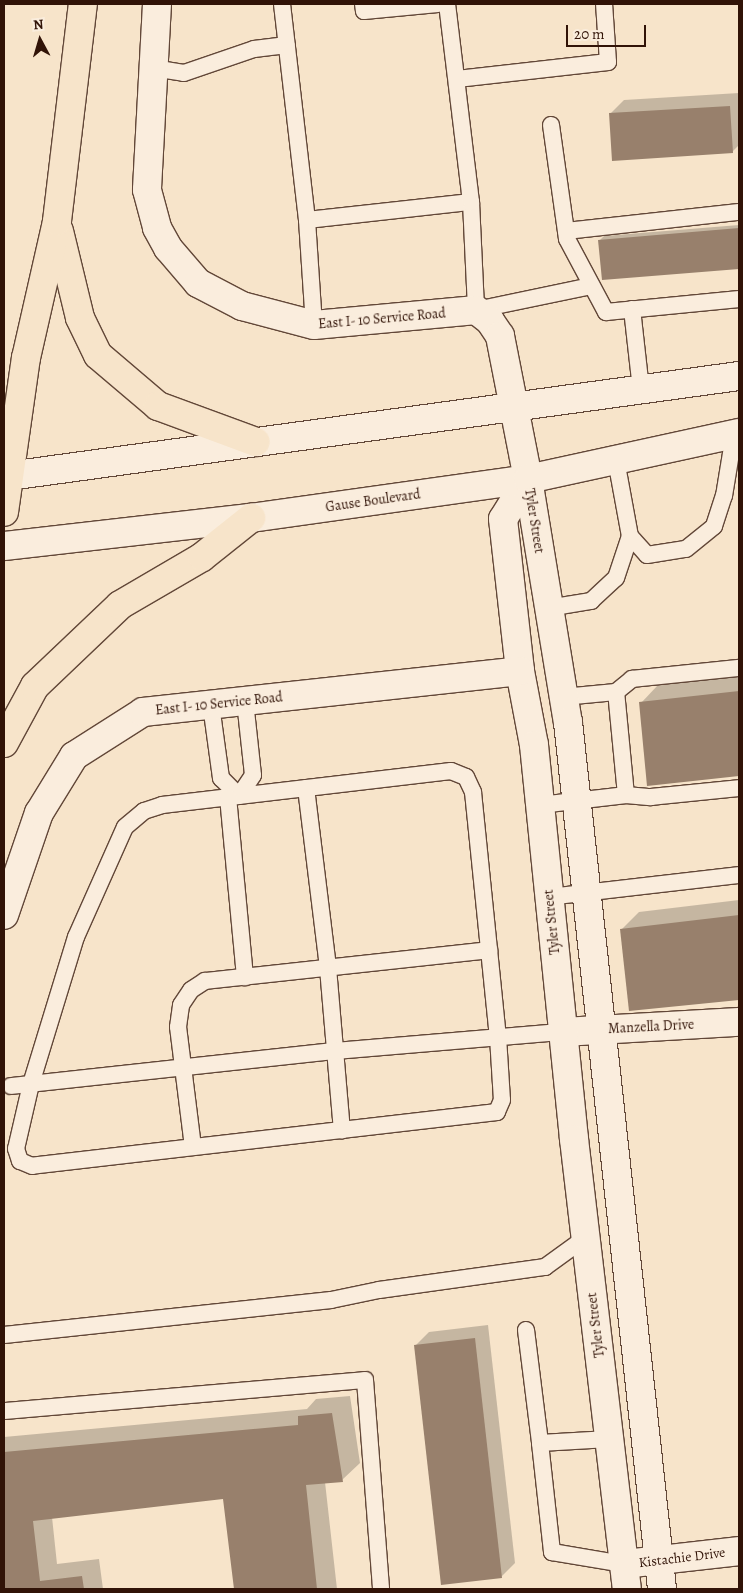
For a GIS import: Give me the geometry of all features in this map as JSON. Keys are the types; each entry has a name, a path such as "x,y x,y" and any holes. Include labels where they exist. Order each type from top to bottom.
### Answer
{"highway":[{"path":"4,512 26,358 57,221 82,4"},
{"path":"57,221 67,274 80,318 98,355 158,406 256,442"},
{"path":"4,743 35,686 120,604 202,557 252,518"}],"street":[{"name":"East I- 10 Service Road","path":"157,4 147,190 157,228 168,248 198,283 242,306 314,325 476,310"},
{"path":"476,310 490,321 500,336 528,479"},
{"path":"9,476 514,405 739,376"},
{"name":"Gause Boulevard","path":"4,546 252,518 528,479 736,434"},
{"name":"Tyler Street","path":"528,479 563,697 576,801 662,1589"},
{"name":"Tyler Street","path":"528,479 503,518 520,670 534,745 585,1238 625,1577"},
{"name":"East I- 10 Service Road","path":"4,915 39,813 74,756 143,712 520,670"},
{"name":"Manzella Drive","path":"563,1032 739,1022"},
{"name":"Kistachie Drive","path":"625,1577 659,1561 739,1551"}],"lane":[{"path":"282,4 307,220 314,325"},
{"path":"363,4 364,11 438,4"},
{"path":"448,4 471,202 476,310 591,286"},
{"path":"457,79 608,62 604,4"},
{"path":"153,68 184,73 254,49 287,46"},
{"path":"551,125 567,239 606,312 739,299"},
{"path":"307,220 471,202"},
{"path":"566,231 739,212"},
{"path":"632,309 641,389"},
{"path":"630,536 648,555 686,549 714,526 724,496 736,434"},
{"path":"548,608 591,601 616,578 630,536 616,460"},
{"path":"563,697 616,692 632,679 739,668"},
{"path":"616,692 626,796"},
{"path":"233,796 253,775 245,701"},
{"path":"211,705 221,778 233,796 244,977"},
{"path":"451,771 466,777 473,792 498,1037 502,1100 497,1112 32,1166 20,1161 16,1149 31,1084 76,937 125,827 144,811 162,805 233,796 451,771"},
{"path":"306,788 328,968 342,1130"},
{"path":"540,805 626,796 650,797 739,788"},
{"path":"550,897 739,875"},
{"path":"193,1147 178,1028 181,1004 192,990 205,981 489,950"},
{"path":"6,1085 31,1084 335,1051 563,1032"},
{"path":"4,1335 331,1300 378,1290 545,1267 585,1238"},
{"path":"526,1330 552,1552 625,1577"},
{"path":"4,1411 365,1380 381,1589"},
{"path":"540,1443 609,1439"}],"building":[{"path":"730,106 733,153 612,161 609,113"},
{"path":"739,228 739,269 602,280 598,240"},
{"path":"739,691 739,776 647,786 639,702"},
{"path":"739,915 739,1000 629,1011 620,929"},
{"path":"475,1338 502,1578 441,1585 414,1345"},
{"path":"332,1413 343,1482 306,1485 317,1589 234,1589 223,1499 33,1521 40,1581 82,1576 84,1589 4,1589 4,1452 298,1425 298,1416"}]}
